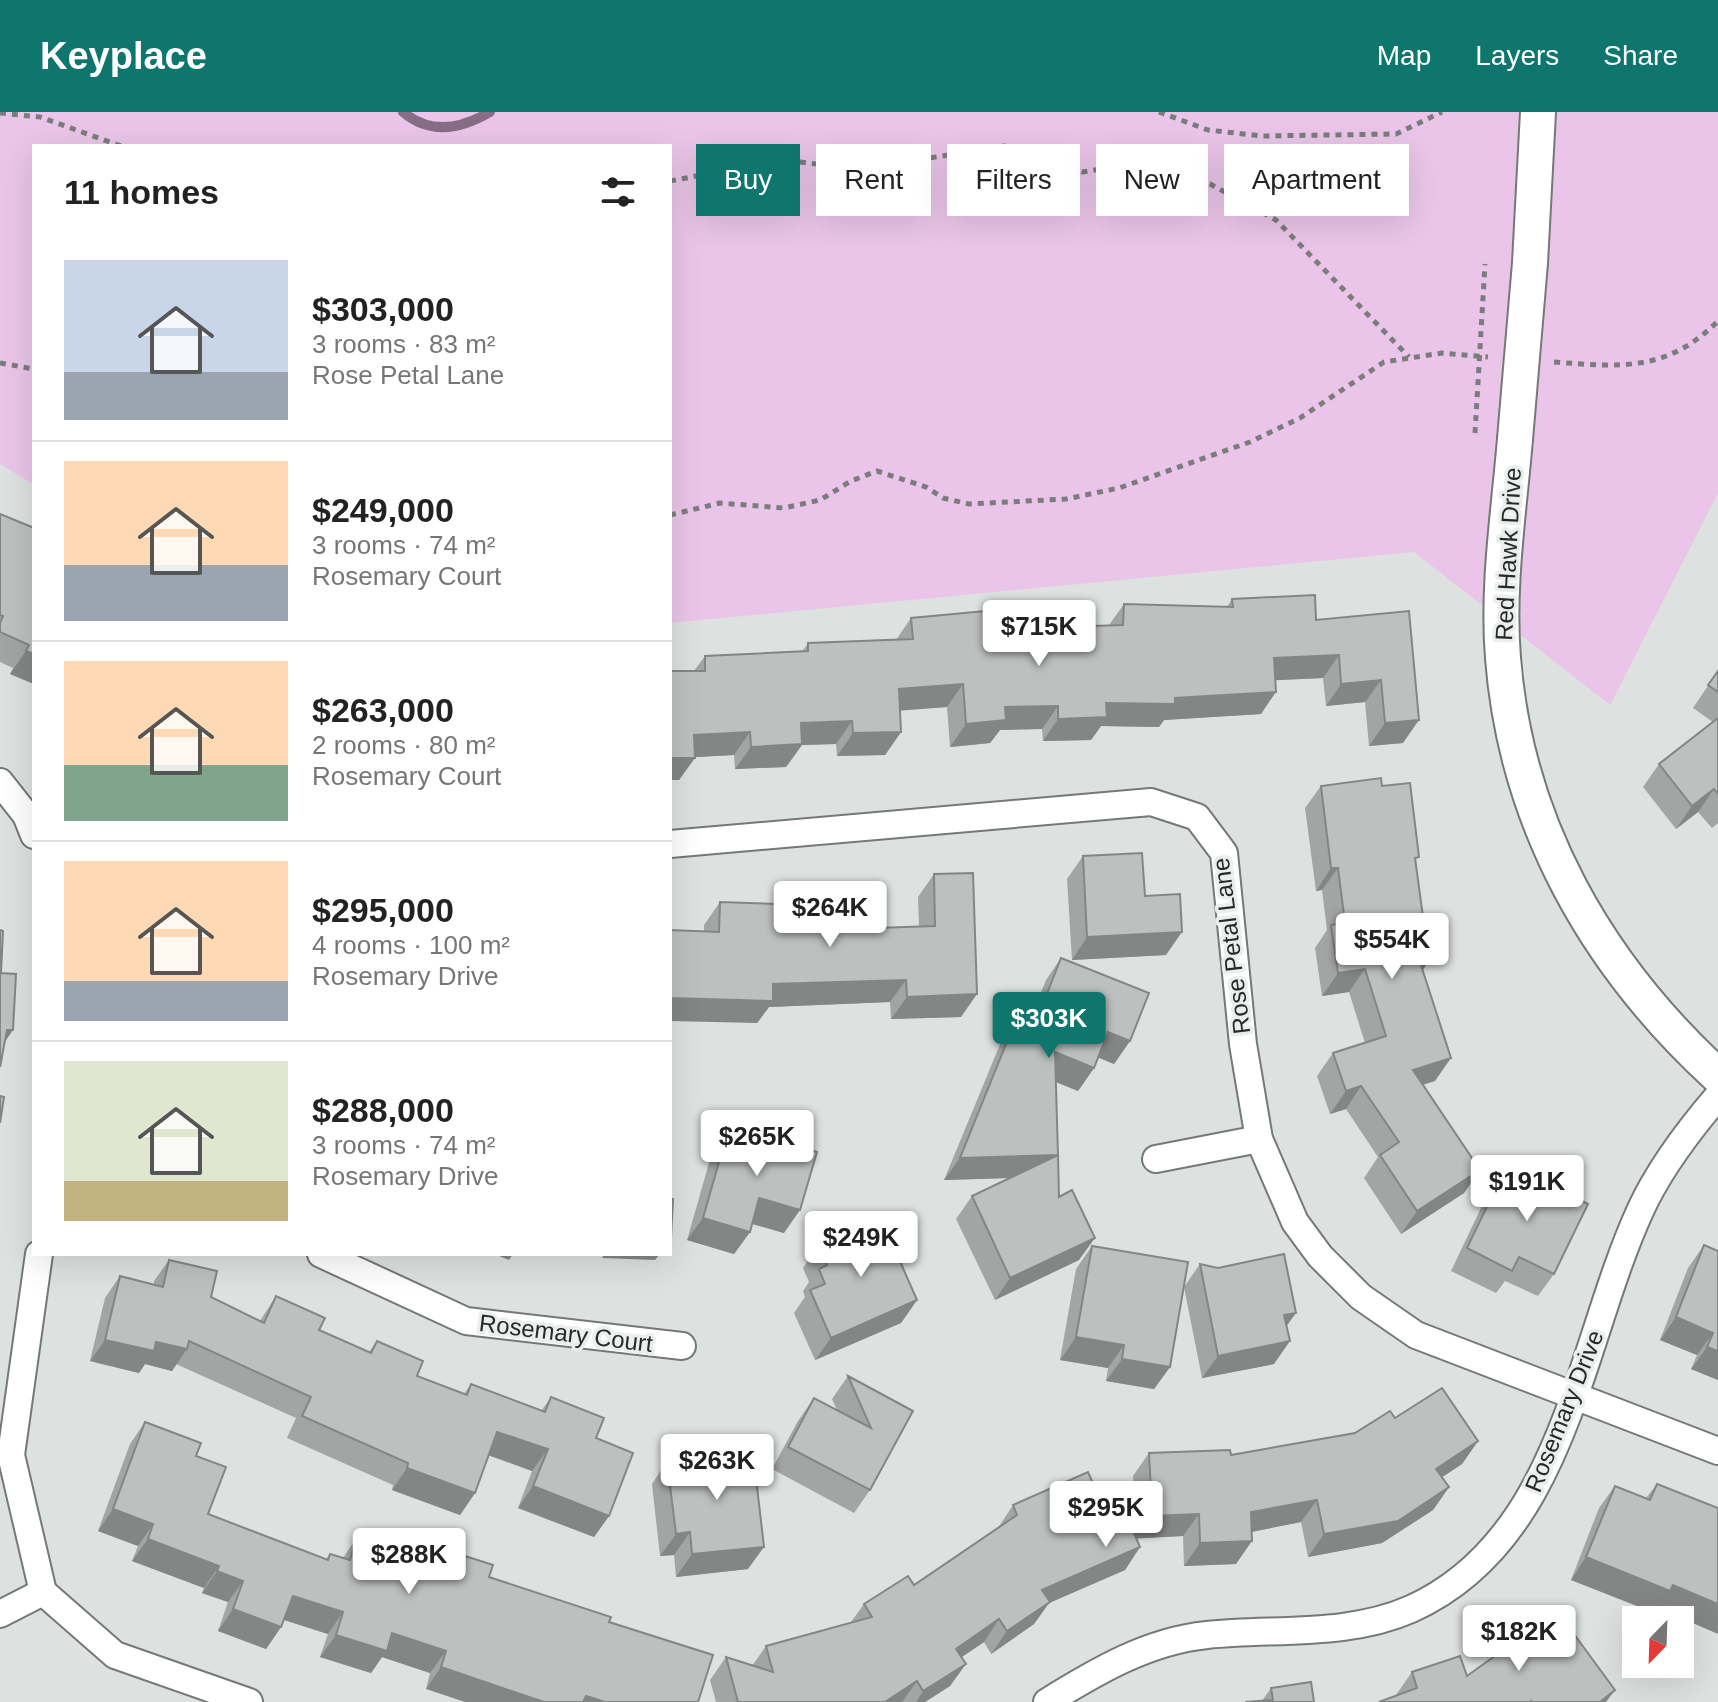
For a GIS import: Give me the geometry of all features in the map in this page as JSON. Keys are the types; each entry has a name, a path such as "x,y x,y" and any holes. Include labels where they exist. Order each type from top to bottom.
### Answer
{"street":[{"name":"Red Hawk Drive","path":"1538,112 1530,263 1501,599 1502,658 1519,754 1535,809 1575,900 1624,978 1670,1032 1718,1076"},
{"path":"0,782 31,820"},
{"name":"Rose Petal Lane","path":"672,844 1151,802 1197,817 1224,853 1243,1044 1259,1139 1295,1222 1320,1256 1361,1297 1416,1335 1718,1451"},
{"name":"Rosemary Drive","path":"1047,1702 1091,1675 1153,1646 1205,1635 1359,1624 1410,1609 1455,1583 1495,1549 1519,1516 1542,1474 1640,1211 1666,1163 1718,1096"},
{"path":"1156,1159 1259,1139"},
{"path":"39,1256 11,1455 43,1592 115,1655 249,1702"},
{"name":"Rosemary Court","path":"325,1256 466,1321 682,1346"},
{"path":"0,1614 43,1592"}],"path":[{"path":"1159,112 1208,130 1262,136 1396,134 1418,127 1442,112"},
{"path":"0,113 40,117 115,144"},
{"path":"672,181 782,160 860,169 1005,146 1082,172 1143,163 1210,184 1276,220 1410,358"},
{"path":"1475,433 1485,264"},
{"path":"1553,362 1616,367 1661,360 1697,342 1718,321"},
{"path":"672,515 720,503 784,508 820,500 851,481 877,471 926,487 943,498 969,504 1066,499 1092,494 1250,442 1300,418 1384,362 1442,353 1490,357"},
{"path":"0,363 32,369"}],"shaded area":[{"path":"0,112 1718,112 1718,493 1610,705 1414,552 672,623 672,144 32,144 32,484 0,464"}],"building":[{"path":"0,514 32,527 32,653 26,651 29,645 0,632 3,616 0,615"},
{"path":"1315,595 1316,620 1409,611 1419,720 1385,723 1381,680 1341,684 1339,655 1274,658 1276,692 1175,698 1175,704 1106,703 1107,717 1058,719 1058,706 1005,707 1006,720 966,724 963,684 899,689 901,732 853,733 852,721 801,723 802,744 751,747 750,732 694,735 695,758 672,758 672,671 705,671 705,656 808,651 808,643 913,639 911,618 996,610 998,629 1123,625 1124,604 1233,607 1232,599"},
{"path":"1718,671 1718,692 1708,685"},
{"path":"1718,718 1718,794 1714,789 1692,806 1659,764"},
{"path":"1381,778 1382,786 1410,783 1419,857 1415,858 1429,961 1420,962 1451,1058 1413,1070 1480,1170 1417,1211 1380,1155 1399,1142 1361,1086 1346,1091 1333,1053 1386,1036 1365,969 1338,973 1331,925 1345,923 1338,868 1331,868 1321,786"},
{"path":"1142,853 1145,896 1180,894 1182,932 1087,937 1083,856"},
{"path":"973,873 977,994 907,997 906,980 773,984 773,1001 672,998 672,930 719,932 720,902 775,904 775,927 836,925 834,888 874,886 876,928 935,926 934,874"},
{"path":"0,930 3,931 1,973 16,974 13,1030 7,1030 0,1067"},
{"path":"1061,958 1149,993 1130,1041 1108,1032 1094,1068 1055,1052 1058,1155 960,1158 1023,1002 1041,1009"},
{"path":"0,1096 4,1097 0,1123"},
{"path":"729,1127 817,1152 800,1210 759,1198 750,1232 703,1218"},
{"path":"1058,1155 1059,1197 1072,1190 1095,1238 1010,1278 972,1196"},
{"path":"1507,1165 1588,1204 1554,1274 1519,1257 1512,1271 1467,1248"},
{"path":"881,1218 917,1300 831,1338 810,1290 825,1284 819,1269 827,1265 819,1245"},
{"path":"1704,1245 1718,1251 1718,1351 1707,1347 1713,1333 1676,1317"},
{"path":"1092,1246 1188,1262 1170,1367 1122,1359 1124,1345 1076,1337"},
{"path":"1284,1254 1296,1313 1284,1315 1290,1341 1218,1356 1200,1264 1218,1268"},
{"path":"169,1260 217,1271 211,1297 264,1323 276,1296 325,1318 319,1330 371,1353 377,1341 423,1361 417,1376 467,1395 471,1384 545,1412 551,1397 604,1418 596,1438 633,1453 609,1516 533,1486 548,1449 497,1432 475,1493 407,1468 408,1463 302,1416 311,1397 189,1341 187,1349 156,1342 154,1351 105,1340 120,1276 163,1287"},
{"path":"848,1376 913,1411 870,1490 788,1447 814,1398 871,1428"},
{"path":"1442,1388 1478,1441 1436,1469 1449,1487 1398,1521 1324,1534 1317,1500 1251,1512 1252,1541 1200,1543 1199,1514 1127,1517 1140,1547 1042,1590 1050,1602 1007,1631 999,1619 956,1649 966,1664 923,1691 917,1681 885,1702 738,1702 726,1657 773,1672 766,1646 872,1617 864,1604 908,1576 914,1585 1017,1515 1013,1505 1088,1472 1105,1510 1151,1490 1149,1453 1230,1450 1231,1455 1355,1433 1390,1411 1395,1418"},
{"path":"145,1422 201,1443 196,1456 226,1467 208,1514 328,1560 330,1554 350,1560 357,1537 433,1560 437,1547 493,1565 489,1577 611,1617 609,1622 713,1655 698,1702 605,1702 586,1696 583,1702 544,1702 441,1667 446,1651 392,1633 387,1651 336,1635 343,1612 293,1596 281,1627 233,1609 243,1581 217,1571 219,1566 148,1539 153,1524 113,1509"},
{"path":"753,1452 764,1547 692,1554 690,1532 676,1534 667,1461"},
{"path":"1657,1484 1718,1508 1718,1604 1673,1585 1670,1591 1586,1557 1615,1486 1650,1500"},
{"path":"1557,1611 1615,1690 1600,1702 1379,1702 1417,1688 1412,1672 1460,1656 1467,1676"},
{"path":"1311,1682 1314,1702 1245,1702 1273,1700 1271,1688"}],"waterway":[{"path":"403,112 435,127 457,126 490,112"}]}
